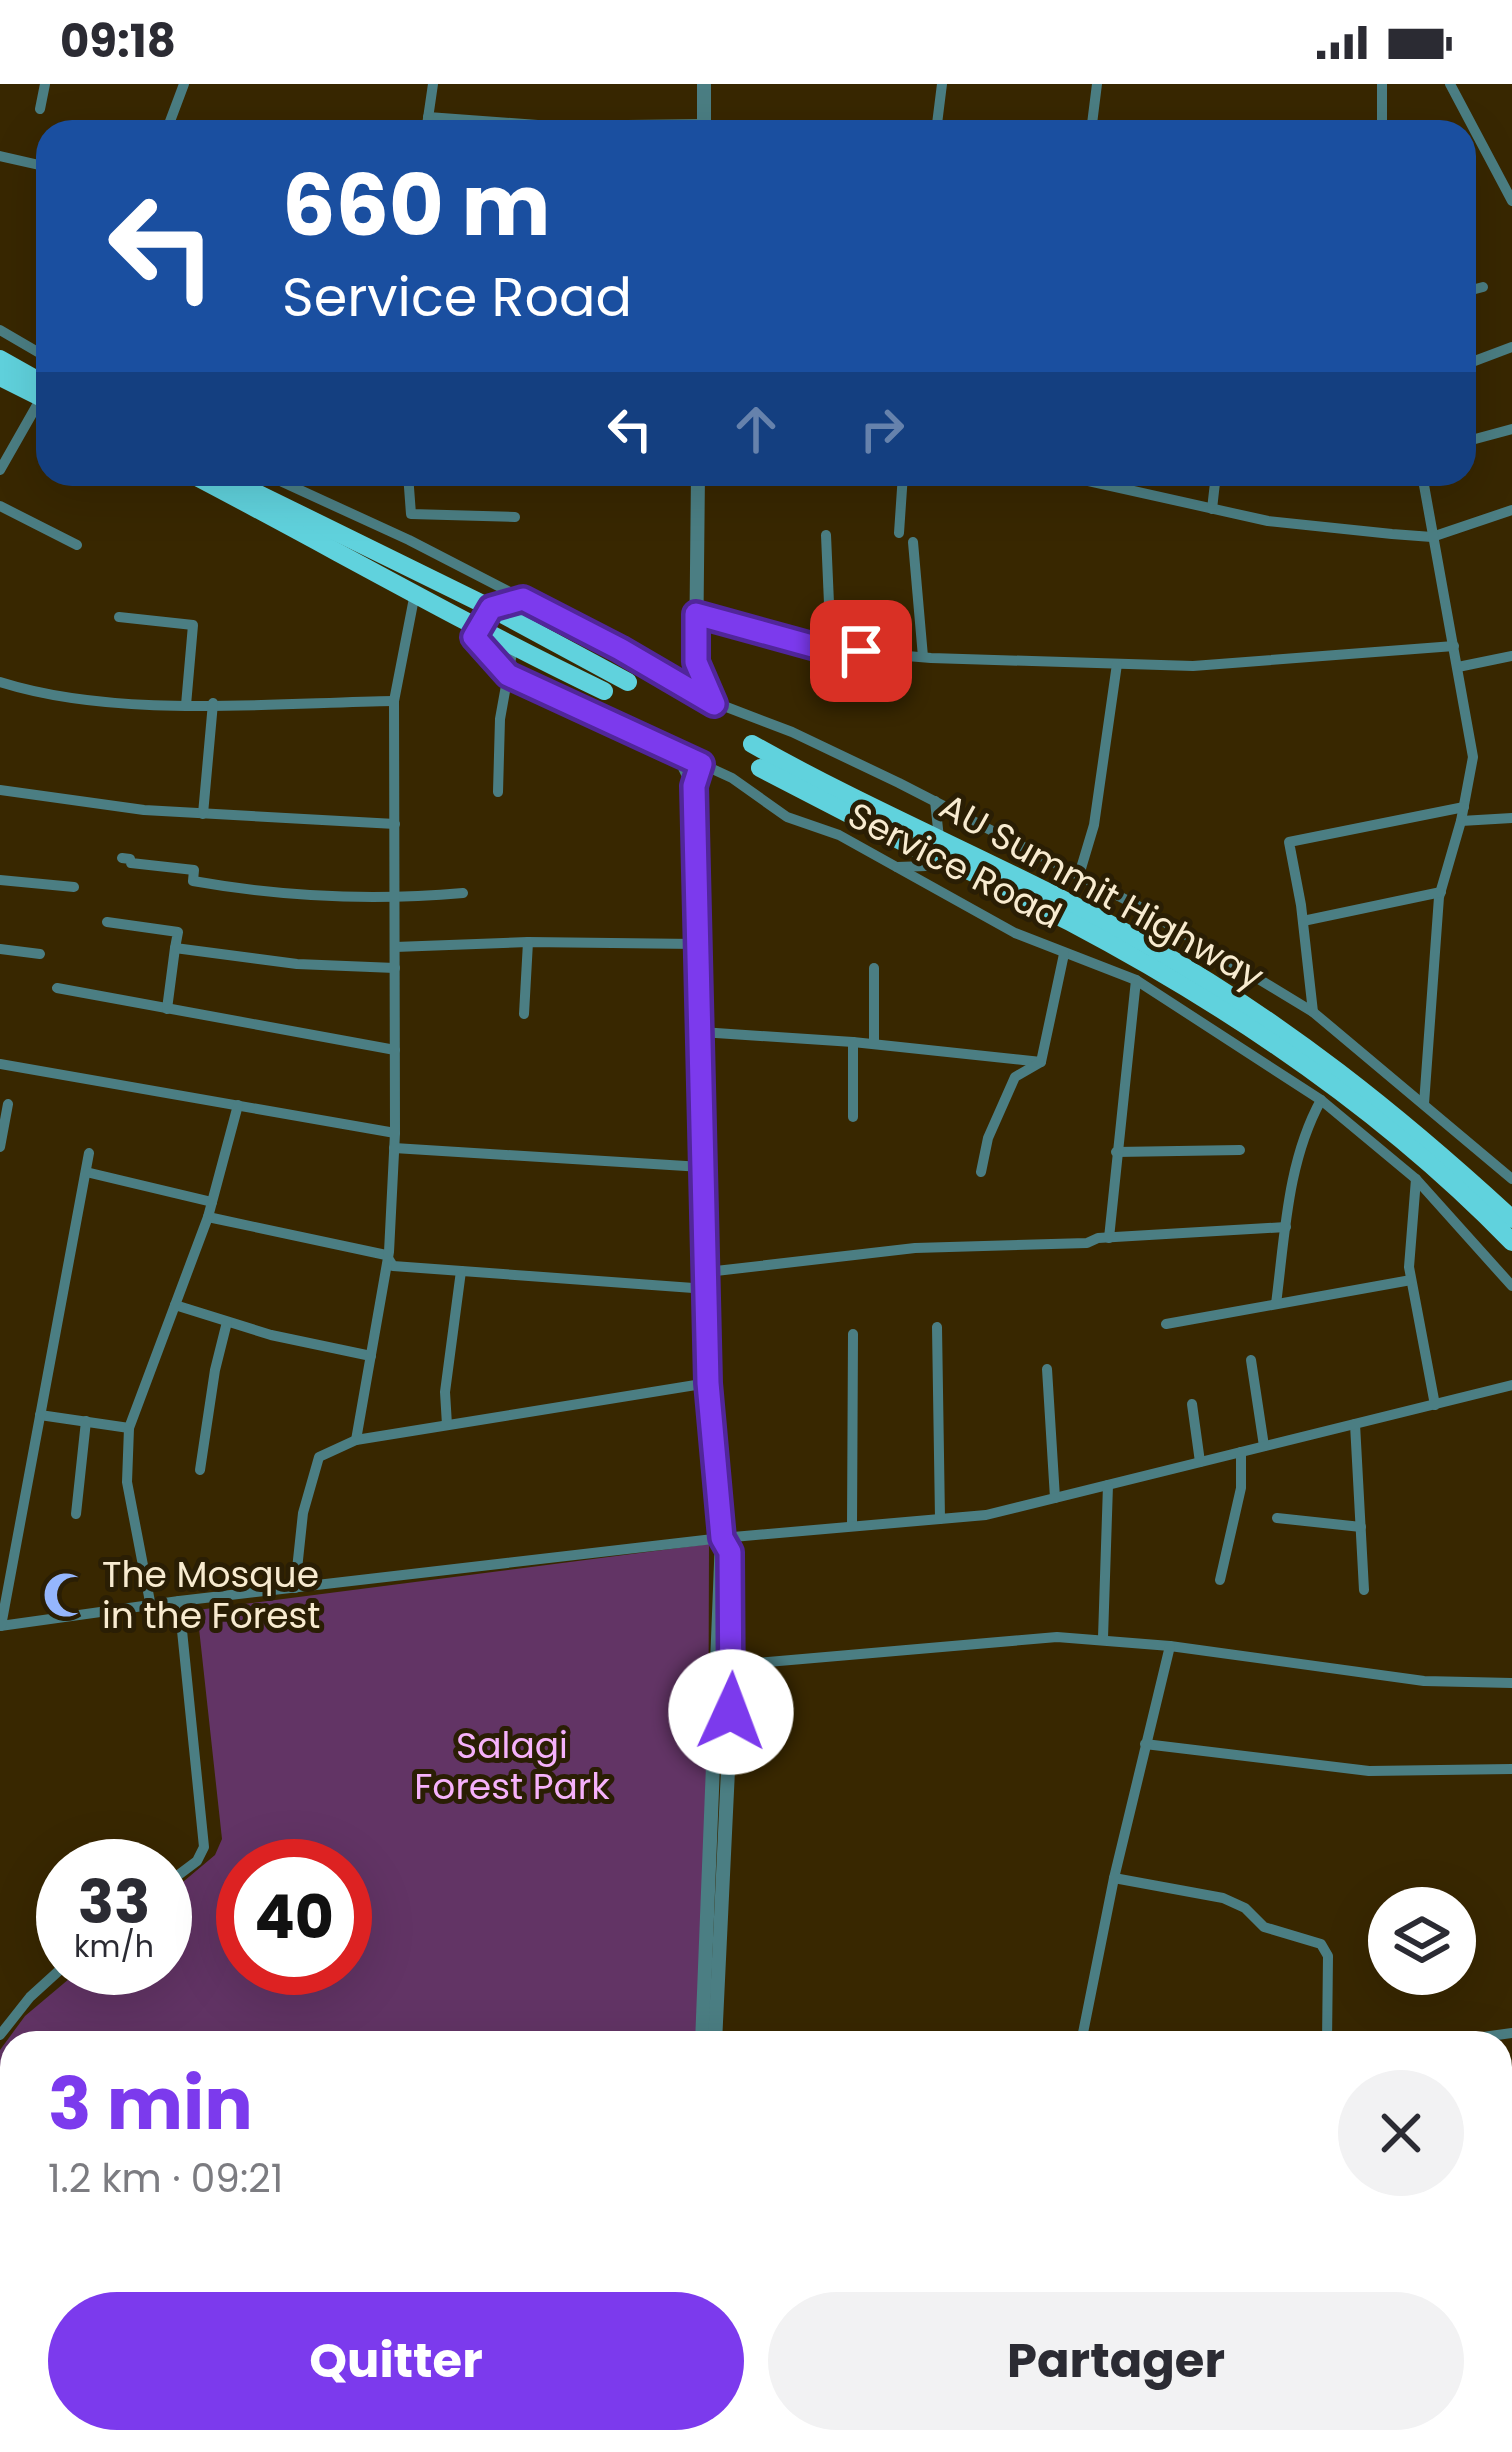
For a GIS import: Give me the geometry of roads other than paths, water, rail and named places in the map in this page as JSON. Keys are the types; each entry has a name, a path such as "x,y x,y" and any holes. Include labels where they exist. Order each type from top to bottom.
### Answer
{"main road":[{"path":"0,359 36,382"},
{"path":"0,377 36,386"},
{"path":"214,486 596,687"},
{"path":"242,486 491,608 628,682"},
{"name":"AU Summit Highway","path":"752,744 1145,944 1262,1016 1318,1053 1422,1136 1512,1219"},
{"name":"AU Summit Highway","path":"760,768 1144,961 1253,1029 1416,1153 1512,1242"}],"street":[{"path":"40,109 45,84"},
{"path":"170,120 184,84"},
{"path":"428,120 434,84"},
{"path":"704,84 704,120"},
{"path":"938,120 942,84"},
{"path":"1092,120 1096,84"},
{"path":"1382,84 1382,120"},
{"path":"1450,84 1469,120"},
{"path":"428,117 469,120"},
{"path":"1476,133 1512,202"},
{"path":"0,155 36,164"},
{"path":"1476,288 1483,286"},
{"path":"0,330 36,351"},
{"path":"1476,360 1512,347"},
{"path":"0,470 36,406"},
{"path":"1476,439 1512,429"},
{"name":"Service Road","path":"291,486 409,540 620,649 690,693 793,732 1079,874 1313,1012 1512,1178"},
{"path":"410,486 411,514 515,517"},
{"path":"690,693 696,662 698,486"},
{"path":"899,533 902,486"},
{"path":"1110,486 1268,520 1432,536 1512,510"},
{"path":"1212,509 1215,486"},
{"path":"1424,486 1473,757 1441,892 1424,1104"},
{"path":"0,506 77,545"},
{"path":"826,535 831,649"},
{"path":"913,542 923,657"},
{"path":"356,1440 387,1259 394,1148 394,701 416,593"},
{"path":"508,675 474,637 491,608 523,599"},
{"path":"696,614 758,634 831,649 923,657 1192,666 1454,646"},
{"path":"119,617 193,626 186,704"},
{"path":"498,792 500,719 513,647"},
{"path":"1458,667 1512,656"},
{"path":"696,662 714,704"},
{"path":"1079,874 1094,825 1118,664"},
{"name":"Service Road","path":"508,675 732,778 787,817 839,835 1015,933 1136,980 1322,1100 1416,1180 1512,1286"},
{"path":"0,682 97,702 394,701"},
{"path":"202,814 213,703"},
{"path":"678,753 694,786"},
{"path":"701,764 694,786 702,1167 708,1383 722,1538 702,2031"},
{"path":"0,790 202,814 395,824"},
{"path":"894,867 926,866 940,838 935,801"},
{"path":"1313,1012 1289,842 1464,807"},
{"path":"1461,821 1512,818"},
{"path":"122,858 194,870 194,881 258,893 463,893"},
{"path":"0,880 74,887"},
{"path":"1303,921 1441,892"},
{"path":"107,922 178,932 167,1010"},
{"path":"395,947 528,942 696,944"},
{"path":"524,1015 528,942"},
{"path":"175,948 297,964 395,968"},
{"path":"0,949 40,954"},
{"path":"981,1172 988,1138 1015,1077 1041,1063 1064,954"},
{"path":"874,968 874,1044"},
{"path":"1109,1238 1136,980"},
{"path":"58,988 395,1050"},
{"path":"700,1031 1041,1063"},
{"path":"853,1118 854,1042"},
{"path":"0,1064 394,1133"},
{"path":"1276,1304 1303,1133 1322,1100"},
{"path":"0,1148 8,1104"},
{"path":"151,1607 127,1482 129,1428 208,1216 238,1105"},
{"path":"394,1148 702,1167"},
{"path":"1116,1152 1240,1150"},
{"path":"89,1153 0,1626 722,1538 986,1515 1512,1387"},
{"path":"86,1172 212,1202"},
{"path":"1416,1180 1411,1280 1436,1405"},
{"path":"208,1216 386,1255 393,1266 707,1281 915,1248 1087,1244 1109,1238 1286,1227"},
{"path":"448,1425 446,1392 460,1270"},
{"path":"1166,1324 1411,1280"},
{"path":"175,1305 226,1322 371,1356"},
{"path":"200,1470 226,1322"},
{"path":"937,1327 940,1519"},
{"path":"852,1526 853,1334"},
{"path":"1251,1360 1264,1446"},
{"path":"1047,1369 1054,1498"},
{"path":"295,1588 303,1513 320,1457 356,1440 708,1383"},
{"path":"1192,1404 1200,1462"},
{"path":"40,1415 129,1428"},
{"path":"76,1514 86,1420"},
{"path":"1355,1424 1364,1590"},
{"path":"1220,1580 1238,1509 1241,1452"},
{"path":"1102,1638 1108,1485"},
{"path":"1277,1518 1361,1527"},
{"path":"716,2031 733,1665 730,1552 722,1538"},
{"path":"179,1601 204,1847 192,1866"},
{"path":"733,1665 1057,1637 1102,1638 1424,1681 1512,1683"},
{"path":"1083,2031 1114,1878 1170,1646"},
{"path":"1145,1744 1369,1771 1512,1769"},
{"path":"1114,1878 1223,1898 1245,1908 1264,1927 1321,1944 1329,1969 1327,2031"},
{"path":"3,2031 36,1992"}],"place":[{"name":"The Mosque in the Forest","path":"66,1595"}],"park label":[{"name":"Salagi Forest Park","path":"512,1766"}]}
